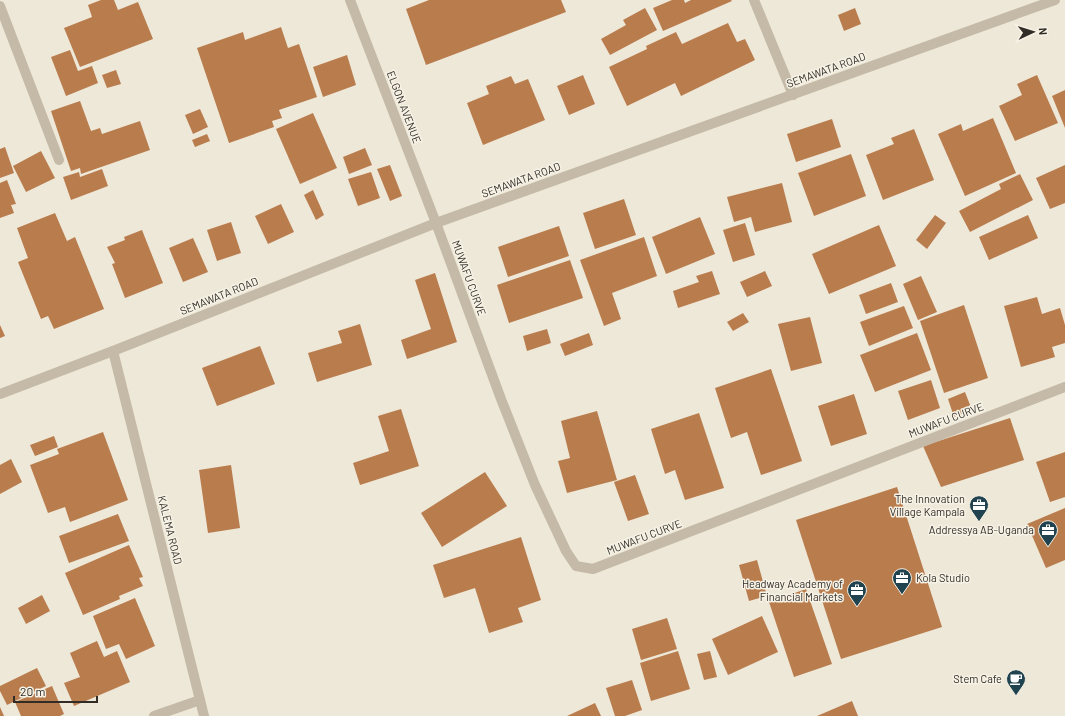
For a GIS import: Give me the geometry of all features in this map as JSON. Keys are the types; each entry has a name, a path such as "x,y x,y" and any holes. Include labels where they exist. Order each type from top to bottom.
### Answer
{"street":[{"name":"ELGON AVENUE","path":"350,0 436,223"},
{"path":"754,0 793,95"},
{"name":"SEMAWATA ROAD","path":"0,394 113,351 436,223 1056,0"},
{"path":"0,6 59,160"},
{"name":"MUWAFU CURVE","path":"436,223 501,399 535,485 566,551 576,566 593,569 1065,387"},
{"name":"KALEMA ROAD","path":"113,351 204,716"},
{"path":"154,716 200,700"}],"building":[{"path":"101,0 114,0 118,10 138,2 153,39 80,67 64,28 92,17 88,5"},
{"path":"429,0 561,0 566,12 426,65 406,9"},
{"path":"672,0 684,0 685,3 691,0 732,1 663,31 653,8"},
{"path":"645,8 657,30 610,55 601,39 626,25 623,20"},
{"path":"855,8 861,24 844,31 838,15"},
{"path":"728,23 737,42 745,39 755,60 681,96 675,83 627,106 609,67 647,49 646,46 676,32 682,44"},
{"path":"281,27 288,48 299,44 317,97 279,110 282,118 272,121 274,127 229,143 197,48 243,32 245,40"},
{"path":"70,50 78,71 92,66 98,83 66,96 51,57"},
{"path":"347,55 356,85 323,97 313,67"},
{"path":"116,70 121,84 107,88 102,75"},
{"path":"583,75 595,104 569,115 557,86"},
{"path":"1037,75 1058,123 1015,141 999,106 1022,95 1017,84"},
{"path":"511,76 515,84 528,79 545,120 483,145 467,103 489,94 486,86"},
{"path":"1065,90 1065,128 1052,96"},
{"path":"80,101 91,131 100,128 102,134 140,121 150,150 81,174 80,168 71,171 51,111"},
{"path":"200,109 208,127 193,134 185,115"},
{"path":"313,113 337,168 300,184 276,129"},
{"path":"993,118 1016,173 965,196 938,134 961,124 963,131"},
{"path":"832,119 841,147 796,162 787,134"},
{"path":"914,129 934,180 883,200 866,155 894,144 891,138"},
{"path":"207,134 210,141 195,147 192,140"},
{"path":"5,147 14,173 0,178 0,149"},
{"path":"365,148 372,165 349,174 343,157"},
{"path":"41,151 55,178 26,192 13,166"},
{"path":"851,154 866,196 814,216 798,173"},
{"path":"390,165 402,196 390,201 377,169"},
{"path":"1065,165 1065,203 1050,209 1036,178"},
{"path":"102,169 108,186 71,200 63,177 79,172 80,177"},
{"path":"371,172 380,198 358,206 348,179"},
{"path":"1020,174 1033,200 970,232 959,211 1001,189 999,184"},
{"path":"7,180 16,204 11,205 14,213 0,218 0,183"},
{"path":"782,183 792,222 755,232 751,217 734,222 727,197"},
{"path":"313,190 324,215 316,220 304,195"},
{"path":"624,199 636,235 595,249 583,213"},
{"path":"281,204 294,232 268,244 255,216"},
{"path":"55,213 67,241 75,237 104,309 54,329 48,316 41,319 18,262 28,258 17,228"},
{"path":"935,215 946,223 927,249 916,240"},
{"path":"1028,215 1038,238 989,260 979,237"},
{"path":"700,217 715,254 666,274 652,237"},
{"path":"231,222 241,253 217,261 207,230"},
{"path":"745,223 755,255 733,262 723,230"},
{"path":"879,225 896,266 829,294 812,254"},
{"path":"559,226 569,256 508,277 498,247"},
{"path":"142,230 163,283 125,298 112,264 115,263 107,247 125,240 124,237"},
{"path":"644,237 657,276 612,293 621,319 604,326 580,260"},
{"path":"193,238 208,272 183,282 169,248"},
{"path":"570,260 583,298 509,323 497,285"},
{"path":"712,271 720,294 678,308 673,291 699,282 696,276"},
{"path":"765,271 772,286 747,297 740,282"},
{"path":"435,273 457,342 407,359 401,340 431,329 415,280"},
{"path":"921,276 937,312 918,320 903,284"},
{"path":"891,283 898,302 866,314 859,295"},
{"path":"1037,297 1042,314 1060,308 1065,325 1065,343 1052,347 1055,357 1021,367 1004,306"},
{"path":"964,305 988,378 944,393 920,321"},
{"path":"904,306 913,328 869,346 860,322"},
{"path":"743,313 749,322 733,331 727,322"},
{"path":"810,317 822,363 791,371 778,324"},
{"path":"360,324 372,365 317,382 308,353 342,343 338,331"},
{"path":"0,325 5,336 0,338"},
{"path":"547,329 551,343 527,351 523,336"},
{"path":"589,333 593,345 565,356 560,344"},
{"path":"917,333 931,370 875,392 860,355"},
{"path":"260,346 275,384 217,406 202,368"},
{"path":"771,369 802,461 761,475 747,432 731,438 715,388"},
{"path":"931,380 940,408 908,420 898,391"},
{"path":"965,392 972,410 954,417 948,399"},
{"path":"854,394 867,434 831,446 818,406"},
{"path":"401,409 419,466 360,485 353,463 389,451 378,416"},
{"path":"597,411 617,480 567,493 558,461 570,458 561,421"},
{"path":"699,413 724,488 685,500 675,470 665,474 651,429"},
{"path":"1010,418 1024,460 941,487 923,446"},
{"path":"103,432 128,500 70,522 65,507 48,513 30,465 59,454 57,449"},
{"path":"54,436 58,447 35,456 30,445"},
{"path":"1065,452 1065,497 1050,502 1036,462"},
{"path":"11,459 22,482 0,494 0,465"},
{"path":"231,465 240,528 208,533 199,470"},
{"path":"485,472 507,506 442,547 421,513"},
{"path":"635,475 649,514 628,521 614,482"},
{"path":"897,487 942,627 841,659 796,520"},
{"path":"1065,508 1065,560 1046,568 1027,524"},
{"path":"118,514 129,541 69,563 59,536"},
{"path":"521,537 541,600 518,608 523,622 489,633 475,588 444,598 433,565"},
{"path":"129,545 143,577 139,578 143,586 119,596 120,599 83,615 65,573"},
{"path":"757,560 767,596 749,601 739,565"},
{"path":"806,589 832,664 794,677 769,602"},
{"path":"42,595 50,611 26,624 18,608"},
{"path":"135,598 155,646 126,659 119,644 106,649 93,616"},
{"path":"762,616 778,652 728,675 712,639"},
{"path":"667,618 677,649 641,660 632,629"},
{"path":"97,641 104,657 117,651 130,682 74,706 64,683 80,677 70,653"},
{"path":"678,651 690,689 651,701 640,663"},
{"path":"710,651 717,677 704,680 697,654"},
{"path":"37,668 46,686 7,705 0,691 0,686"},
{"path":"632,680 642,710 625,716 615,716 606,688"},
{"path":"52,686 64,714 60,716 21,716 15,702"},
{"path":"852,701 858,716 817,716"},
{"path":"595,703 601,716 567,716"},
{"path":"0,707 4,716 0,716"}],"place":[{"name":"The Innovation Village Kampala","path":"979,522"},
{"name":"Addressya AB-Uganda","path":"1048,547"},
{"name":"Kola Studio","path":"902,595"},
{"name":"Headway Academy of Financial Markets","path":"857,607"},
{"name":"Stem Cafe","path":"1016,696"}]}
